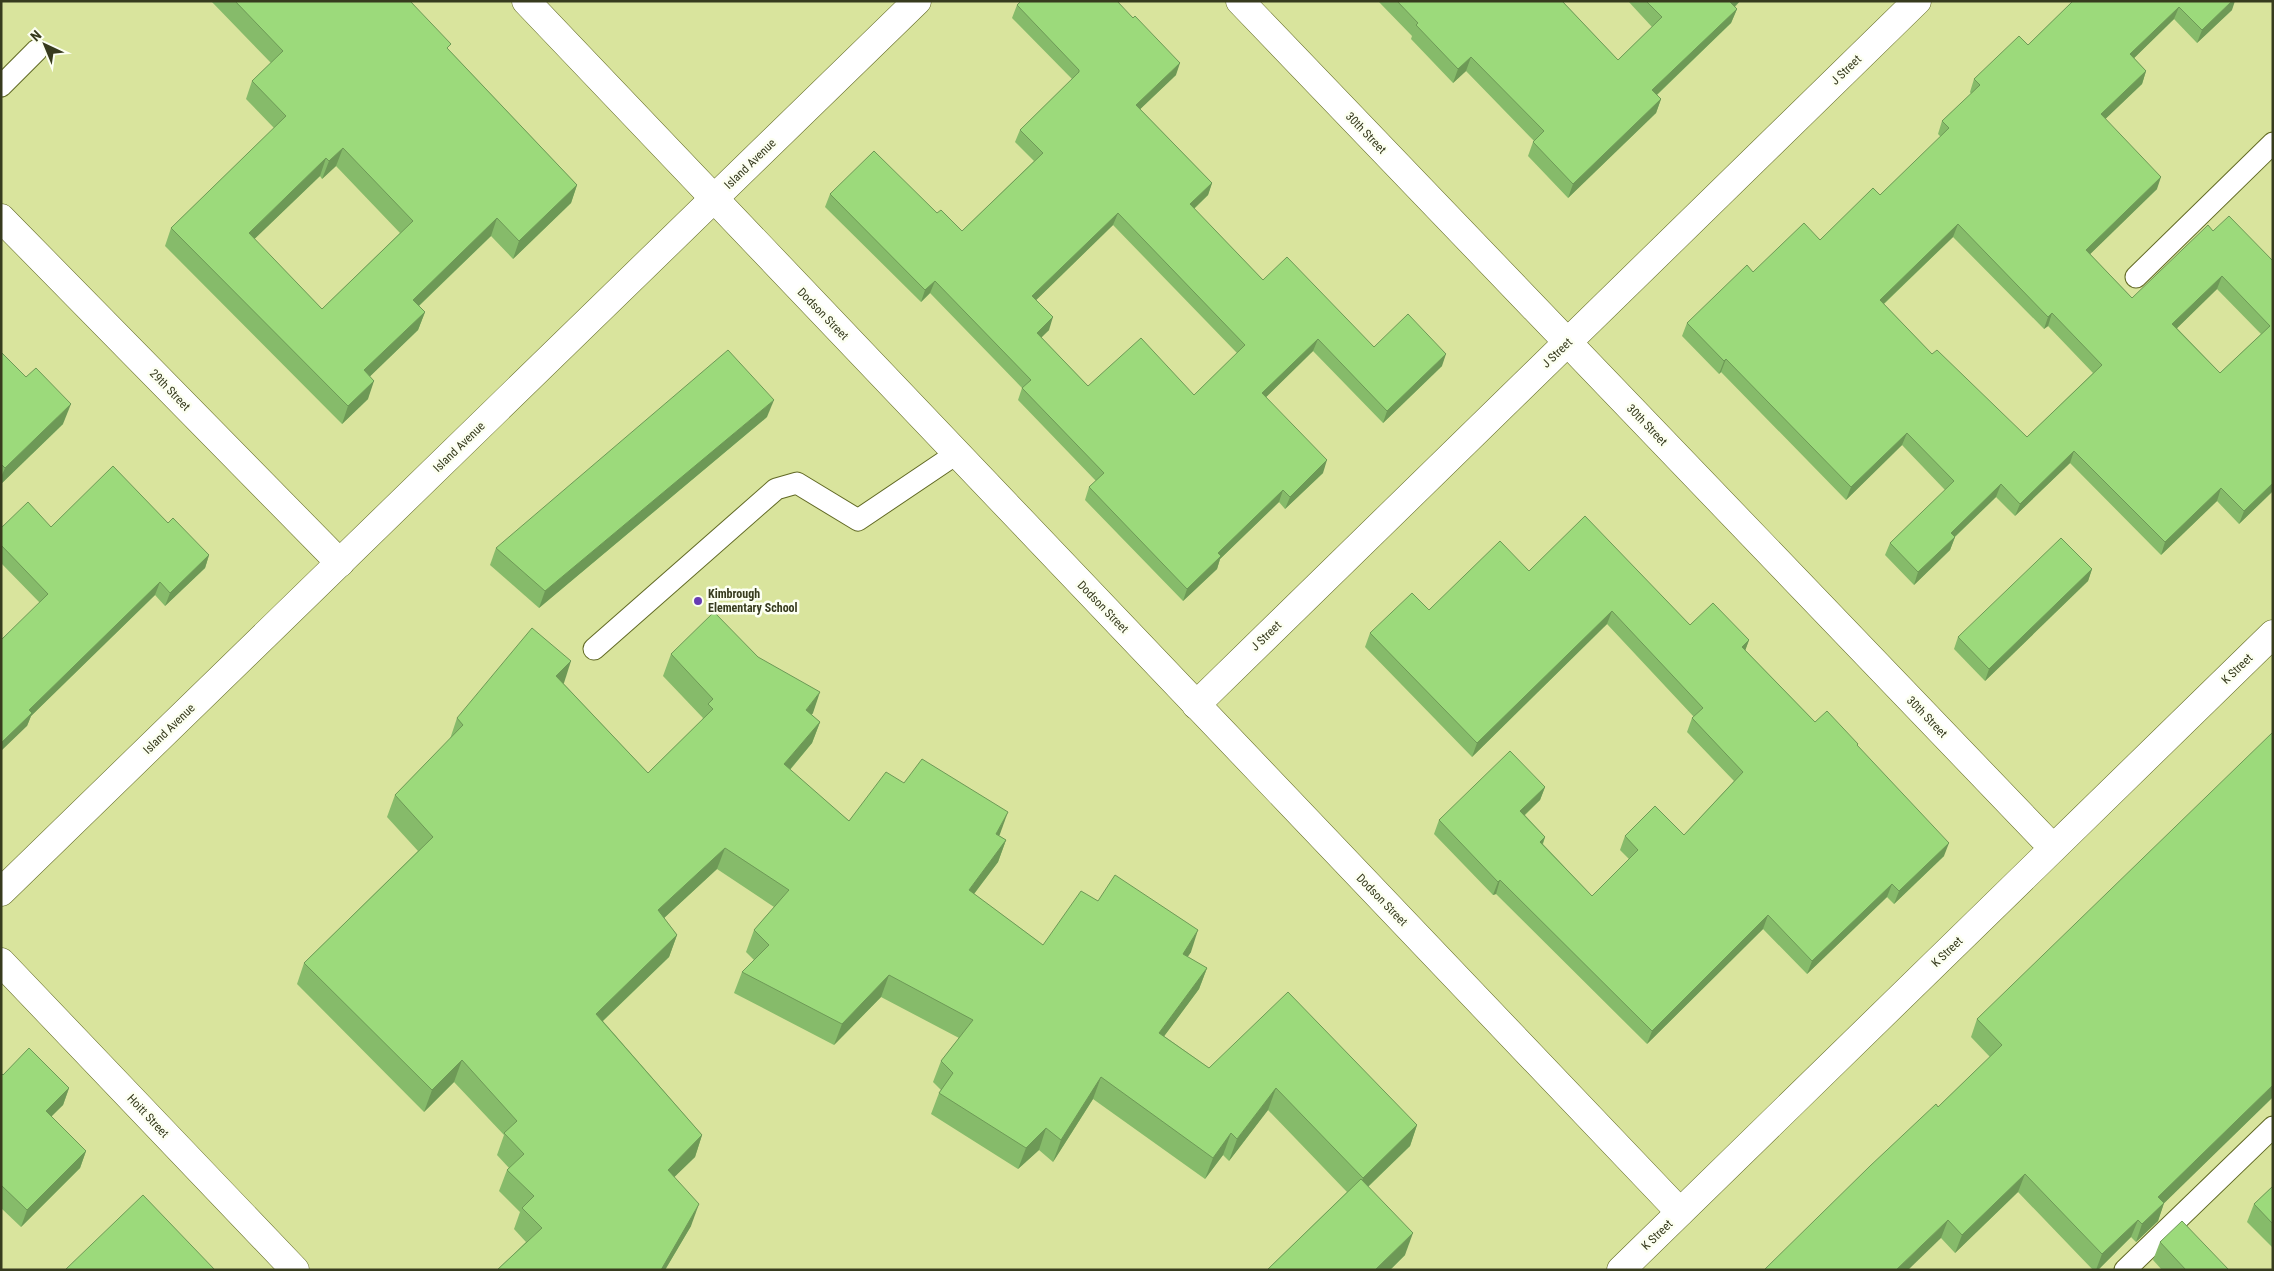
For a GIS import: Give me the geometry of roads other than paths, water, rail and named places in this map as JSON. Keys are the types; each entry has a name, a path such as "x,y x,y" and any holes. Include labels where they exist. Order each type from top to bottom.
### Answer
{"street":[{"name":"Dodson Street","path":"526,1 1680,1212"},
{"name":"Island Avenue","path":"1,892 917,1"},
{"name":"30th Street","path":"1240,1 2054,848"},
{"name":"J Street","path":"1196,705 1917,1"},
{"name":"29th Street","path":"1,218 340,563"},
{"name":"K Street","path":"1621,1270 2273,634"},
{"name":"Hoitt Street","path":"1,962 295,1270"}],"lane":[{"path":"1,86 37,50"},
{"path":"2136,277 2273,143"},
{"path":"594,649 776,489 797,483 858,520 956,454"},
{"path":"2125,1270 2273,1127"}],"place":[{"name":"Kimbrough Elementary School","path":"698,601"}]}
